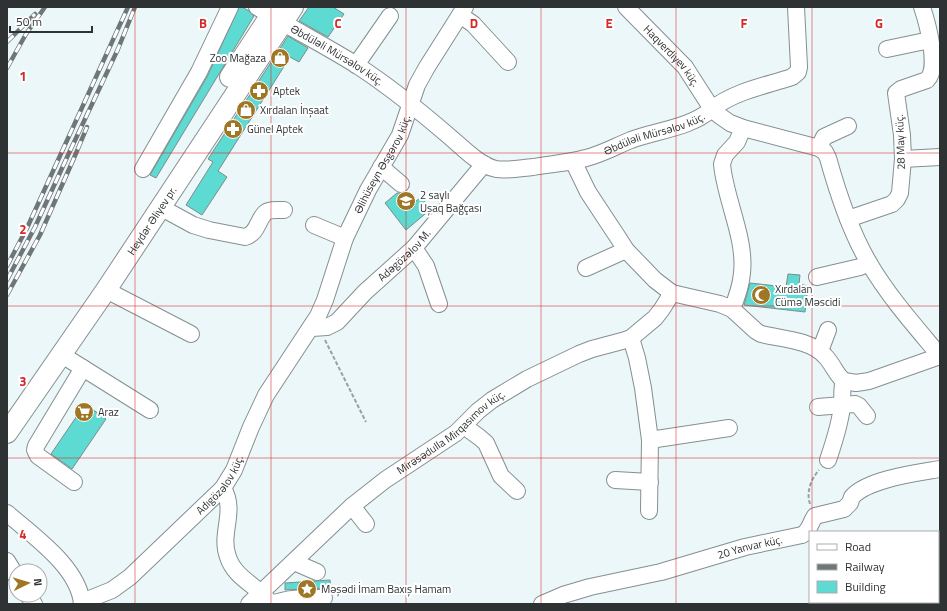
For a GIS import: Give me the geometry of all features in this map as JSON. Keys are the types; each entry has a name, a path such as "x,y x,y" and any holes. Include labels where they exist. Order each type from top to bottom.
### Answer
{"main road":[{"name":"Heydər Əliyev pr.","path":"7,433 62,355 160,207 276,12"},
{"name":"Heydər Əliyev pr.","path":"7,411 103,271 276,12"}],"street":[{"path":"143,169 199,72 230,7"},
{"name":"Haqverdiyev küç.","path":"626,7 685,67 712,109"},
{"path":"712,109 737,94 792,77 798,72 796,7"},
{"name":"28 May küç.","path":"848,219 892,204 900,193 903,159 902,135 896,93 901,89 927,80 931,77 932,72 930,40 922,7"},
{"path":"463,11 508,62"},
{"name":"Əlihüseyn Əsgərov küç.","path":"316,328 318,316 325,300 345,238 363,200 400,135 417,84 463,11"},
{"name":"Əbdüləli Mürsəlov küç.","path":"276,12 356,65 410,104 484,164 495,169 504,170 573,161 603,153 641,137 676,128 706,115 712,109 730,123 743,128 819,148"},
{"path":"356,65 390,16"},
{"path":"887,49 930,40"},
{"path":"573,161 588,192 626,250 655,280 672,293 720,304 732,309 761,334 801,343 820,351 844,381 856,383 869,381 940,356 900,307 869,263 848,219 828,158 825,152 819,148 824,136 848,126"},
{"path":"732,309 740,287 742,254 722,164 725,155 737,142 743,128"},
{"path":"903,159 940,157"},
{"name":"Adəgözəlov M.","path":"316,328 327,327 337,322 365,292 414,248 484,164"},
{"path":"381,168 401,184"},
{"path":"160,207 193,225 209,230 245,237 250,235 255,230 265,213 284,210"},
{"path":"314,224 345,238"},
{"path":"414,248 426,266 439,304"},
{"path":"586,268 626,250"},
{"path":"816,277 860,267 869,263"},
{"path":"106,290 191,334"},
{"name":"Mirəsədulla Mirqasımov küç.","path":"249,604 268,600 294,562 352,506 386,480 451,436 492,400 527,378 578,354 622,342 631,338 655,318 672,293"},
{"name":"Adıgözəlov küç.","path":"82,603 112,590 130,577 223,488 234,470 251,427 266,395 316,328"},
{"path":"820,351 828,330"},
{"path":"631,338 643,388 650,440 649,511"},
{"path":"62,355 150,410"},
{"path":"74,482 38,456 35,450 83,368"},
{"path":"828,460 837,434 842,405 842,386 844,381"},
{"path":"818,407 855,404 859,406 867,416"},
{"path":"464,426 486,443 501,476 517,491"},
{"path":"650,440 729,428"},
{"path":"815,516 844,509 850,503 855,493 876,483 899,476 940,469"},
{"path":"615,480 650,482"},
{"path":"223,488 228,496 229,504 224,541 228,559 241,578 268,600 324,598"},
{"path":"352,506 366,524"},
{"path":"7,513 65,566 79,589 82,603"},
{"name":"20 Yanvar küç.","path":"542,604 563,595 590,587 661,572 745,547 802,535 806,533 815,516"},
{"path":"294,562 317,572"}],"path":[{"path":"316,328 326,342 366,422"},
{"path":"815,516 808,499 811,482 828,460"}],"building":[{"path":"239,7 249,11 254,16 156,178 150,175 207,77"},
{"path":"309,7 333,7 344,14 328,37 299,21"},
{"path":"288,36 308,48 299,62 290,57 218,171 227,177 202,215 186,205 213,162 208,159"},
{"path":"397,193 400,193 410,206 421,197 431,209 406,230 385,203"},
{"path":"788,274 800,275 799,284 808,286 805,312 744,305 750,283 786,287"},
{"path":"85,404 106,419 72,469 51,454"},
{"path":"330,580 331,592 324,588 285,590 285,583"}],"railway":[{"path":"7,68 26,34 45,7"},
{"path":"7,266 27,228 128,7"},
{"path":"7,280 35,227 118,49 135,7"},
{"path":"7,42 35,14"},
{"path":"7,295 40,235 87,127"}],"place":[{"name":"Zoo Mağaza","path":"280,58"},
{"name":"Aptek","path":"259,91"},
{"name":"Xırdalan İnşaat","path":"246,110"},
{"name":"Günel Aptek","path":"233,129"},
{"name":"2 saylı Uşaq Bağçası","path":"406,201"},
{"name":"Xırdalan Cümə Məscidi","path":"761,295"},
{"name":"Araz","path":"84,412"},
{"name":"Məşədi İmam Baxış Hamam","path":"307,589"}]}
